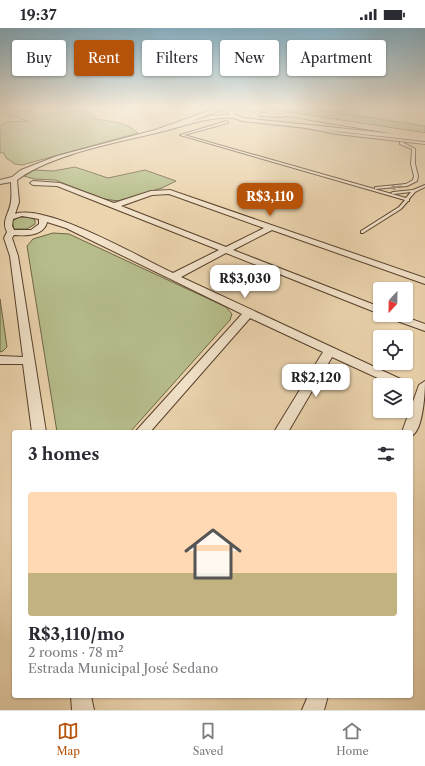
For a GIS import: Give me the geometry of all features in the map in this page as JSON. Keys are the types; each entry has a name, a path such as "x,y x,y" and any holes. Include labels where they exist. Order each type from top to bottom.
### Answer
{"street":[{"path":"0,182 14,179 18,175 40,164 126,140"},
{"path":"14,179 15,202 9,218 8,226 11,232 19,234 61,229 79,231"},
{"path":"34,183 58,184 373,308"},
{"path":"114,206 151,193 164,192 425,281"},
{"path":"15,202 30,214"},
{"path":"9,218 21,214 30,214 69,226 248,313 388,378"},
{"path":"14,256 20,242 42,225 42,218"},
{"path":"173,276 270,228"},
{"path":"11,232 8,238 14,256 39,430"},
{"path":"144,430 248,313"},
{"path":"409,322 425,328"},
{"path":"282,430 330,351"},
{"path":"0,360 29,361"},
{"path":"410,430 423,390 413,388"},
{"path":"81,698 83,710"},
{"path":"313,710 317,698"}],"lane":[{"path":"198,140 408,200"},
{"path":"365,187 385,188 407,185 415,181 416,176 413,164 414,149 410,146 390,140"},
{"path":"395,140 425,143"},
{"path":"377,191 395,193 414,191 425,186"},
{"path":"362,232 400,208 414,191"}],"green space":[{"path":"0,140 113,140 22,165 15,164 6,158 4,153 0,153"},
{"path":"75,167 108,178 145,170 176,181 162,188 118,201 104,199 55,180 34,179 24,176 34,170 53,171"},
{"path":"19,217 30,217 35,220 35,224 27,229 14,229 12,221"},
{"path":"53,233 69,234 226,307 232,314 230,320 132,430 57,430 27,246 33,239"},
{"path":"0,299 7,347 0,352"}]}
